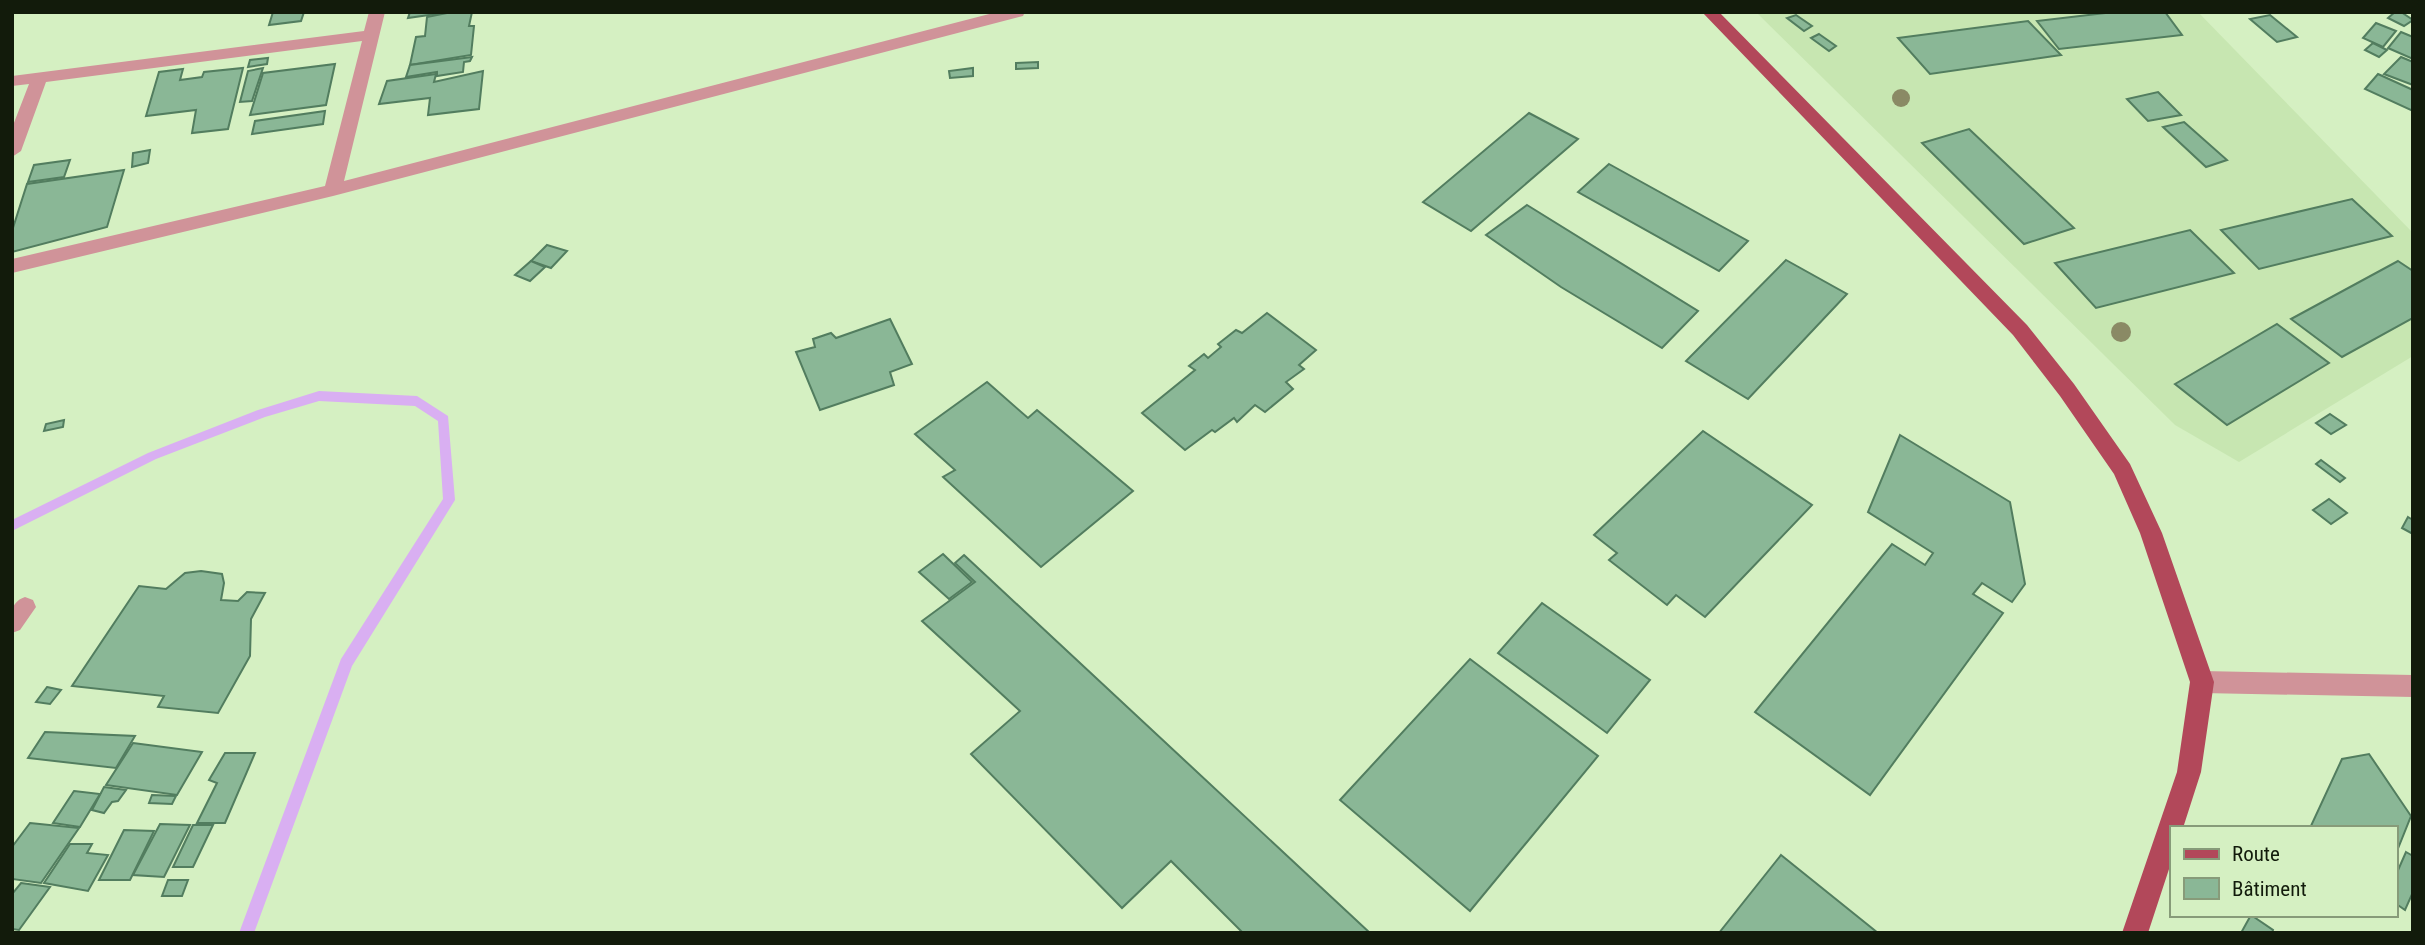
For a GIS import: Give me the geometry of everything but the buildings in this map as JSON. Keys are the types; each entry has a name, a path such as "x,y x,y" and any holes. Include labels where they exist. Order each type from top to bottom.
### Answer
{"main road":[{"path":"1710,12 1956,261 2020,330 2067,390 2123,470 2151,533 2202,682 2189,772 2171,826"},
{"path":"2135,933 2170,829"}],"street":[{"path":"333,190 377,12"},
{"path":"12,266 333,190 1017,12"},
{"path":"12,81 371,35"},
{"path":"12,151 40,77"},
{"path":"2202,682 2413,686"}],"shaded area":[{"path":"1756,12 2198,12 2413,233 2413,356 2239,462 2175,425"}],"waterway":[{"path":"12,526 152,456 262,413 319,396 417,401 444,419 449,500 346,663 246,933"}]}
